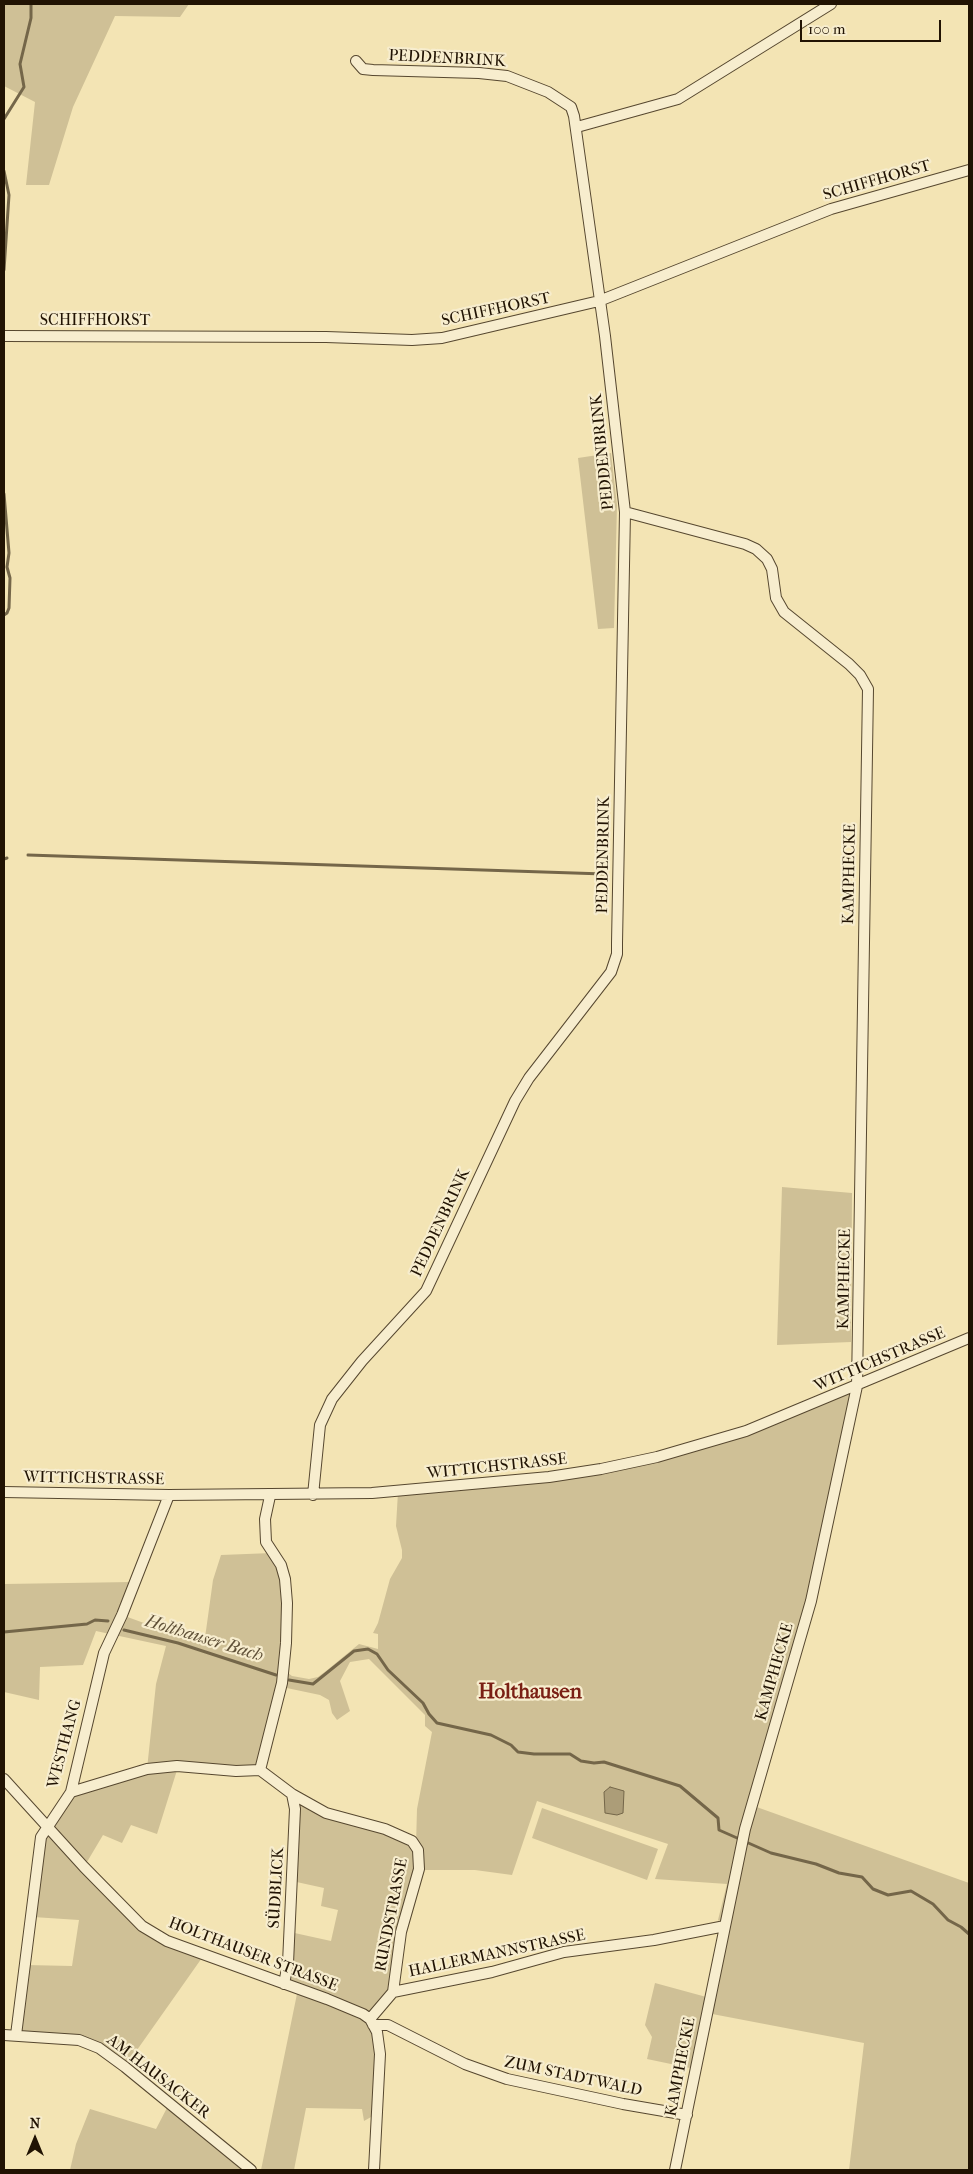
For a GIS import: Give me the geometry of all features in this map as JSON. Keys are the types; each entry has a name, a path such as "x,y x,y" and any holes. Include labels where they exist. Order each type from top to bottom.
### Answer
{"street":[{"path":"577,127 678,99 831,4"},
{"name":"PEDDENBRINK","path":"313,1495 320,1425 332,1399 362,1361 426,1292 515,1101 529,1078 611,972 617,943 625,512 577,127 571,107 539,88 507,76 479,73 373,70 363,69 356,62"},
{"name":"SCHIFFHORST","path":"4,336 442,338 599,302 831,209 969,170"},
{"name":"KAMPHECKE","path":"625,512 745,544 756,549 767,559 772,570 776,598 784,612 849,664 860,675 868,689 857,1386 811,1601 745,1829 675,2170"},
{"name":"WITTICHSTRASSE","path":"4,1492 270,1496 398,1492 549,1477 601,1469 657,1457 737,1434 857,1386 969,1338"},
{"name":"WESTHANG","path":"16,2036 41,1837 71,1792 104,1652 122,1615 169,1495"},
{"path":"71,1792 154,1768 177,1766 236,1771 260,1770 282,1683 286,1643 287,1603 285,1579 281,1566 266,1542 265,1519 270,1496"},
{"name":"RUNDSTRASSE","path":"260,1770 292,1794 334,1816 397,1833 416,1845 419,1869 401,1932 393,1992 372,2022"},
{"name":"HOLTHAUSER STRASSE","path":"4,1779 142,1926 166,1941 327,1999 363,2014 372,2022"},
{"name":"SÜDBLICK","path":"284,1984 288,1963 295,1809 292,1794"},
{"name":"HALLERMANNSTRASSE","path":"393,1992 492,1972 564,1952 625,1945 725,1926"},
{"path":"372,2022 378,2032 380,2054 374,2170"},
{"name":"ZUM STADTWALD","path":"372,2022 388,2025 465,2064 506,2079 623,2104 687,2115"},
{"name":"AM HAUSACKER","path":"4,2035 79,2040 99,2048 251,2170"}],"shaded area":[{"path":"4,4 189,4 180,17 115,16 73,107 49,185 26,185 35,102 4,86"},
{"path":"611,453 617,505 614,628 598,629 578,458"},
{"path":"782,1187 852,1193 851,1342 777,1345"},
{"path":"857,1386 833,1500 751,1805 969,1883 969,2170 849,2170 864,2043 707,2013 687,2115 690,2068 647,2059 652,2037 645,2025 655,1983 710,1998 725,1926 718,1920 727,1884 655,1879 668,1844 537,1801 512,1875 475,1870 419,1870 393,1992 370,2019 377,2032 377,2109 372,2109 371,2117 364,2121 362,2109 306,2108 294,2170 261,2170 298,1989 284,1984 290,1932 331,1941 338,1910 321,1906 324,1888 292,1881 294,1801 416,1845 417,1809 432,1732 425,1726 425,1715 369,1659 350,1662 340,1681 350,1711 337,1720 332,1713 329,1700 320,1695 282,1687 260,1770 178,1767 157,1834 131,1825 122,1843 103,1835 84,1867 142,1926 204,1955 125,2067 99,2048 16,2035 26,1965 72,1966 79,1920 33,1917 41,1837 71,1792 147,1769 156,1684 166,1646 96,1631 83,1665 40,1667 39,1700 4,1692 4,1584 132,1582 122,1615 204,1645 213,1580 221,1555 272,1553 285,1579 284,1670 292,1676 309,1679 318,1677 359,1644 378,1649 378,1634 373,1633 378,1623 390,1579 402,1558 396,1526 398,1492 549,1477 704,1445"},
{"path":"610,1787 624,1791 623,1813 617,1815 605,1813 604,1792"},
{"path":"542,1808 658,1849 647,1880 532,1838"},
{"path":"169,2104 251,2170 70,2170 76,2144 90,2109 156,2129"}],"waterway":[{"path":"4,119 24,87 20,64 31,18 31,4"},
{"path":"4,171 9,195 4,270"},
{"path":"4,494 9,553 7,567 10,578 9,608 4,615"},
{"path":"28,855 604,874"},
{"name":"Holthauser Bach","path":"4,1632 87,1624 95,1620 108,1621"},
{"name":"Holthauser Bach","path":"124,1630 178,1643 276,1675"},
{"name":"Holthauser Bach","path":"289,1680 313,1684 354,1651 368,1649 377,1654 388,1670 423,1703 437,1723 491,1735 511,1745 518,1752 570,1754 581,1761 604,1762 680,1786 718,1818 719,1830 771,1853 816,1864 839,1873 862,1877 873,1889 888,1895 911,1891 933,1904 948,1920 969,1934"}],"district":[{"name":"Holthausen","path":"530,1693"}]}
